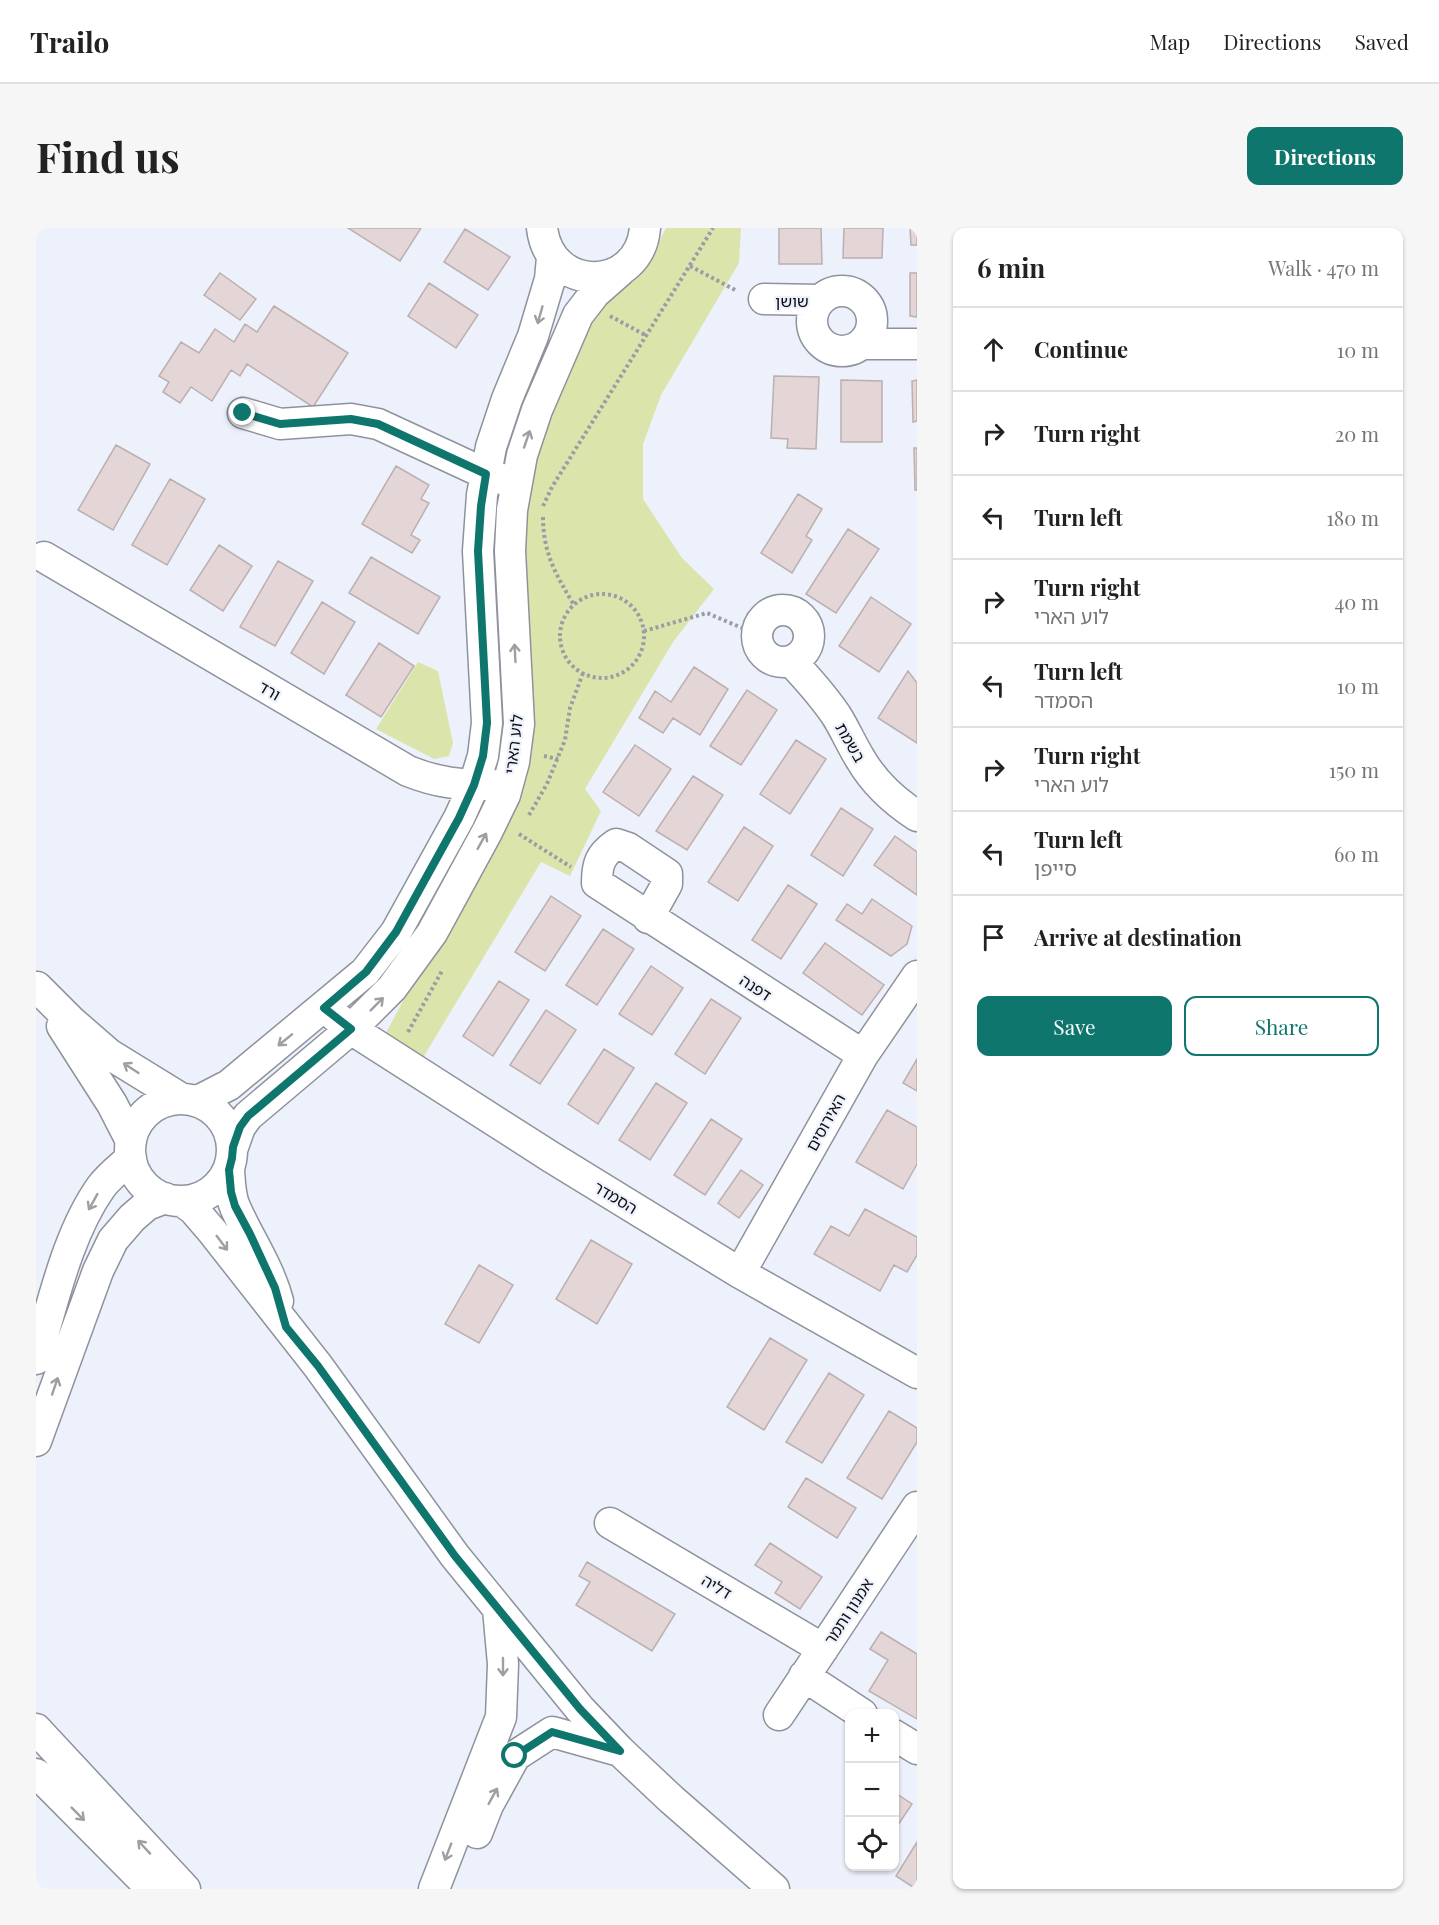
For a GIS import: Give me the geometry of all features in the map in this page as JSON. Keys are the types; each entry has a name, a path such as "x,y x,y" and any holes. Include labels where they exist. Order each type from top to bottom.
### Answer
{"street":[{"name":"לוע הארי","path":"231,1159 240,1127 248,1116 351,1029 392,988 432,933 487,832 508,785 514,762 519,724 510,551 512,510 522,455 537,410 564,346 587,303 633,259 646,234"},
{"name":"לוע הארי","path":"190,1100 229,1085 366,972 396,932 459,818 474,785 483,756 487,723 478,551 481,506 490,447 507,399 534,336 550,279 543,239"},
{"path":"543,239 563,268 576,275 591,278 606,276 620,270"},
{"path":"838,291 848,291 865,300 873,317 873,327 863,344 850,351 842,352 833,350 819,340 812,324 815,307 820,300 838,291"},
{"name":"שושן","path":"764,299 820,300"},
{"path":"863,344 917,345"},
{"path":"243,413 280,424 351,419 378,424 486,474 516,484"},
{"name":"ורד","path":"44,557 408,771 428,779 452,784 508,785"},
{"path":"780,609 789,610 805,622 809,630 809,640 799,656 791,661 782,662 765,656 757,642 756,634 759,624 771,612 780,609"},
{"name":"בשמת","path":"791,661 837,717 861,762 880,786 896,802 917,816"},
{"path":"597,884 597,867 606,851 616,844 628,848 667,874 667,884 648,918"},
{"name":"דפנה","path":"597,884 863,1055"},
{"name":"האירוסים","path":"740,1273 863,1055 917,976"},
{"path":"36,986 109,1054 190,1100 212,1108 223,1119 231,1134 231,1192 235,1206 275,1288 286,1327"},
{"path":"36,986 112,1104 131,1150 140,1180 151,1191 193,1209 212,1231 318,1366 455,1556 580,1709 620,1751 766,1886"},
{"name":"הסמדר","path":"324,1008 351,1029 551,1157 740,1273 917,1373"},
{"path":"36,1359 74,1241 102,1186 131,1150 140,1119 151,1108 165,1101 190,1100"},
{"path":"36,1441 90,1293 113,1240 132,1218 147,1206 173,1200 198,1198 212,1191 223,1180 231,1159"},
{"name":"אמנון ותמר","path":"779,1715 917,1507"},
{"name":"דליה","path":"610,1523 823,1649"},
{"path":"434,1889 501,1717 503,1664 498,1609"},
{"path":"804,1676 856,1709"},
{"path":"36,1729 185,1889"},
{"path":"456,1889 488,1805 515,1756 552,1732 620,1751"},
{"path":"899,1737 917,1749"},
{"path":"36,1774 152,1889"}],"path":[{"path":"574,605 554,571 546,548 543,507 552,487 712,228"},
{"path":"690,266 734,290 764,299"},
{"path":"587,303 647,336"},
{"path":"605,594 619,597 632,606 640,617 644,631 641,654 632,666 621,674 611,677 597,678 582,673 571,664 561,645 560,630 565,616 574,605 587,597 605,594"},
{"path":"644,631 707,613 756,634"},
{"path":"519,834 597,884"}],"green space":[{"path":"666,228 741,228 739,263 661,395 643,444 643,499 682,558 714,589 673,642 585,789 601,811 570,876 541,862 421,1061 386,1033 513,794 527,474 582,325 649,262"},
{"path":"418,662 438,671 453,743 449,756 434,759 376,729"}],"building":[{"path":"348,228 421,228 400,261"},
{"path":"779,228 821,228 822,264 779,264"},
{"path":"844,228 883,228 882,258 843,258"},
{"path":"910,228 917,228 917,245 911,245"},
{"path":"465,229 510,257 488,290 444,262"},
{"path":"220,273 256,299 240,320 204,295"},
{"path":"910,273 917,273 917,317 910,316"},
{"path":"429,283 478,315 456,348 408,316"},
{"path":"274,306 348,353 313,407 247,364 240,376 231,370 212,401 191,387 180,403 163,392 169,382 159,376 181,342 199,353 215,329 234,342 245,324 257,332"},
{"path":"774,376 819,377 816,449 787,448 788,439 771,438"},
{"path":"841,380 882,381 882,442 841,442"},
{"path":"917,380 917,421 913,422 912,381"},
{"path":"116,445 150,464 113,530 78,510"},
{"path":"914,448 917,448 917,490 915,490"},
{"path":"396,466 429,485 421,499 429,503 411,535 420,540 412,553 362,524"},
{"path":"170,479 205,499 167,565 132,545"},
{"path":"798,494 822,509 806,536 812,540 792,573 761,553"},
{"path":"848,529 879,549 836,613 806,594"},
{"path":"219,545 252,566 223,611 190,590"},
{"path":"371,557 440,597 418,634 349,593"},
{"path":"278,561 313,581 275,646 240,627"},
{"path":"871,597 911,624 879,672 839,646"},
{"path":"322,602 355,622 324,674 291,653"},
{"path":"379,643 414,666 381,717 346,695"},
{"path":"694,667 728,689 700,735 673,718 663,733 639,718 655,691 671,702"},
{"path":"908,671 917,683 917,743 878,718"},
{"path":"747,690 777,710 741,765 710,746"},
{"path":"796,740 826,759 790,814 760,794"},
{"path":"635,745 671,769 639,816 603,792"},
{"path":"693,776 723,795 687,850 656,831"},
{"path":"841,808 873,829 843,876 811,855"},
{"path":"744,827 773,846 738,901 708,882"},
{"path":"895,836 917,852 917,895 874,865"},
{"path":"788,885 817,904 781,959 752,940"},
{"path":"551,896 581,916 545,971 515,952"},
{"path":"872,899 912,926 907,944 891,956 836,920 847,904 862,914"},
{"path":"603,929 634,949 597,1005 566,985"},
{"path":"825,943 884,985 862,1015 803,973"},
{"path":"651,966 683,988 652,1035 619,1014"},
{"path":"499,981 529,1000 493,1056 463,1036"},
{"path":"711,999 741,1018 705,1074 675,1054"},
{"path":"546,1010 576,1030 540,1084 510,1065"},
{"path":"604,1049 634,1068 598,1124 568,1104"},
{"path":"917,1059 917,1091 903,1083"},
{"path":"656,1083 687,1103 650,1160 619,1140"},
{"path":"887,1110 917,1127 917,1164 903,1189 856,1162"},
{"path":"711,1119 742,1139 705,1195 674,1175"},
{"path":"741,1170 763,1185 739,1218 718,1203"},
{"path":"865,1209 917,1237 917,1255 907,1272 894,1265 880,1291 814,1254 831,1226 849,1236"},
{"path":"591,1240 632,1264 597,1324 556,1299"},
{"path":"479,1265 513,1285 479,1343 445,1324"},
{"path":"770,1338 807,1360 764,1430 727,1407"},
{"path":"829,1373 864,1395 822,1463 786,1442"},
{"path":"889,1411 917,1428 917,1442 882,1499 847,1478"},
{"path":"806,1478 856,1508 837,1538 788,1507"},
{"path":"770,1543 822,1577 800,1609 775,1593 782,1582 755,1565"},
{"path":"587,1562 675,1614 652,1651 576,1605 590,1582 579,1576"},
{"path":"881,1632 917,1654 917,1719 869,1691 888,1660 870,1649"},
{"path":"899,1795 912,1804 899,1824"},
{"path":"917,1842 917,1889 916,1889 896,1876"}],"route":[{"path":"243,413 280,424 351,419 378,424 486,474 478,551 487,723 483,756 474,785 459,818 396,932 366,972 324,1008 351,1029 248,1116 240,1127 233,1147 229,1170 235,1206 275,1288 286,1327 318,1366 455,1556 580,1709 620,1751 552,1732 515,1756"}]}
